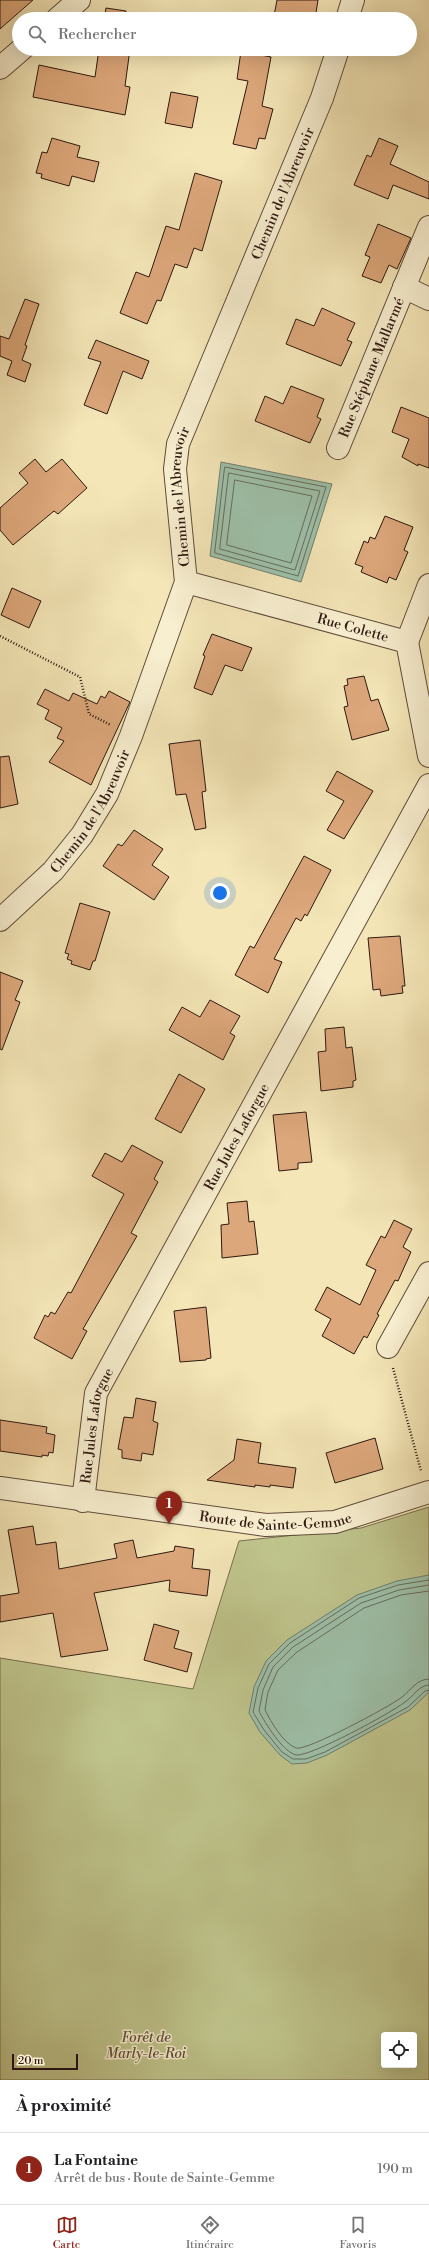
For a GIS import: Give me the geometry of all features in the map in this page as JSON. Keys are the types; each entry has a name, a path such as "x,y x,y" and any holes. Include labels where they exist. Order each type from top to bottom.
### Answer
{"street":[{"path":"65,12 79,0"},
{"path":"349,12 353,0"},
{"path":"0,68 14,56"},
{"name":"Chemin de l'Abreuvoir","path":"0,920 53,871 82,835 107,794 131,736 186,582 175,469 178,444 322,98 336,56"},
{"name":"Rue Stéphane Mallarmé","path":"338,448 429,227"},
{"name":"Rue Stéphane Mallarmé","path":"404,287 429,299"},
{"name":"Rue Colette","path":"186,582 407,642 429,756"},
{"path":"407,642 429,584"},
{"name":"Rue Jules Laforgue","path":"83,1501 96,1393 429,785"},
{"path":"388,1347 429,1274"},
{"name":"Route de Sainte-Gemme","path":"0,1488 83,1501 266,1525 335,1522 428,1492"}],"path":[{"path":"0,636 80,677 90,714 131,736"},
{"path":"388,1347 428,1492"}],"green space":[{"name":"Forêt de Marly-le-Roi","path":"429,1507 429,2080 0,2080 0,1658 193,1689 239,1541 361,1528"}],"water":[{"path":"221,462 332,484 301,582 210,556"},
{"path":"429,1575 429,1692 410,1710 327,1755 307,1763 292,1764 280,1755 260,1732 249,1713 254,1687 266,1661 287,1640 357,1595 397,1581"}],"building":[{"path":"0,0 33,0 19,12 12,12 12,18 0,29"},
{"path":"277,0 318,0 316,12 275,12"},
{"path":"106,8 126,11 126,12 105,12"},
{"path":"98,56 129,56 125,86 130,87 125,115 33,97 39,65 95,77"},
{"path":"240,56 271,57 262,106 273,109 265,139 259,138 256,149 233,144 248,81 237,79"},
{"path":"171,92 198,97 192,128 165,123"},
{"path":"52,138 80,146 77,157 99,162 94,182 72,176 69,186 41,178 42,174 36,173 42,152 47,153"},
{"path":"379,138 398,146 390,164 429,182 429,199 393,185 388,199 354,185 367,155 371,157"},
{"path":"195,173 222,181 202,251 194,248 187,268 175,264 161,301 157,300 147,324 120,313 136,272 149,277 166,226 179,230"},
{"path":"378,224 411,238 397,269 389,265 381,283 362,276 370,257 365,255"},
{"path":"25,299 39,304 25,345 27,346 22,360 31,364 25,382 7,375 12,361 0,356 0,336 9,339"},
{"path":"322,308 355,323 347,340 352,342 341,366 286,344 296,319 314,326"},
{"path":"96,340 149,361 142,379 123,371 107,414 84,405 101,362 88,358"},
{"path":"291,386 324,399 317,417 321,419 310,443 255,421 265,396 283,404"},
{"path":"401,407 429,418 429,468 418,464 418,466 402,457 409,439 392,432"},
{"path":"35,459 46,472 62,459 87,488 58,514 54,511 13,545 0,530 0,508 28,483 19,473"},
{"path":"385,516 413,527 404,550 408,552 396,580 389,577 387,583 361,572 363,567 355,564 364,541 368,543 370,537 375,539"},
{"path":"12,588 41,601 29,628 1,615"},
{"path":"212,634 252,648 242,671 225,665 212,695 194,688 205,656 203,655"},
{"path":"364,676 371,701 378,699 389,730 352,740 344,707 348,706 344,686 348,685 347,679"},
{"path":"45,689 69,701 73,693 97,704 101,696 105,698 109,691 130,702 91,785 49,762 64,741 57,738 62,728 45,719 49,710 37,704"},
{"path":"200,740 206,791 202,792 206,828 195,830 186,794 176,795 169,744"},
{"path":"9,756 18,804 0,808 0,757"},
{"path":"337,771 373,791 344,839 327,830 344,801 326,791"},
{"path":"134,830 163,849 152,865 169,877 154,900 103,866 118,844 122,846"},
{"path":"304,856 331,870 307,916 305,914 301,921 296,918 274,959 282,962 268,993 235,975 250,946 254,948"},
{"path":"80,903 110,912 95,961 93,961 90,970 71,964 72,961 67,959 69,954 65,953"},
{"path":"400,936 405,986 402,986 403,993 381,996 380,989 373,990 368,938"},
{"path":"0,972 23,981 15,1000 20,1002 2,1050 0,1049"},
{"path":"210,1000 240,1016 230,1033 235,1036 223,1060 169,1030 182,1007 200,1017"},
{"path":"344,1027 346,1048 352,1047 356,1080 353,1081 353,1087 321,1091 318,1052 326,1051 325,1029"},
{"path":"179,1074 205,1089 181,1133 155,1119"},
{"path":"306,1112 312,1162 298,1163 298,1169 279,1171 273,1115"},
{"path":"132,1145 163,1162 154,1179 158,1182 131,1233 137,1236 83,1329 87,1331 72,1359 34,1338 45,1315 48,1317 51,1312 55,1314 68,1292 71,1293 124,1194 92,1176 105,1153 122,1162"},
{"path":"247,1201 249,1222 254,1221 258,1254 222,1258 221,1225 229,1224 227,1203"},
{"path":"394,1220 412,1229 403,1247 411,1252 398,1281 395,1280 377,1314 379,1315 367,1338 364,1336 354,1354 322,1336 331,1319 315,1310 327,1287 360,1305 376,1270 366,1265 381,1236 385,1238"},
{"path":"206,1307 211,1358 206,1360 180,1362 174,1311"},
{"path":"136,1398 156,1402 153,1421 158,1423 153,1455 142,1453 141,1461 122,1458 122,1450 118,1449 124,1417 133,1418"},
{"path":"0,1420 47,1427 46,1433 55,1435 53,1453 49,1452 48,1456 42,1455 42,1457 0,1451"},
{"path":"375,1438 383,1469 335,1483 326,1453"},
{"path":"237,1439 261,1443 258,1463 296,1468 293,1488 270,1485 270,1487 255,1485 255,1487 207,1480 234,1460"},
{"path":"33,1526 36,1545 56,1542 59,1569 117,1558 114,1544 133,1540 137,1558 174,1551 175,1546 194,1549 192,1568 210,1570 207,1596 169,1591 170,1580 94,1593 108,1650 61,1657 53,1613 0,1622 0,1596 19,1593 8,1530"},
{"path":"154,1624 179,1631 174,1648 192,1653 187,1672 144,1660"}],"place":[{"name":"La Fontaine","path":"169,1524"}]}
